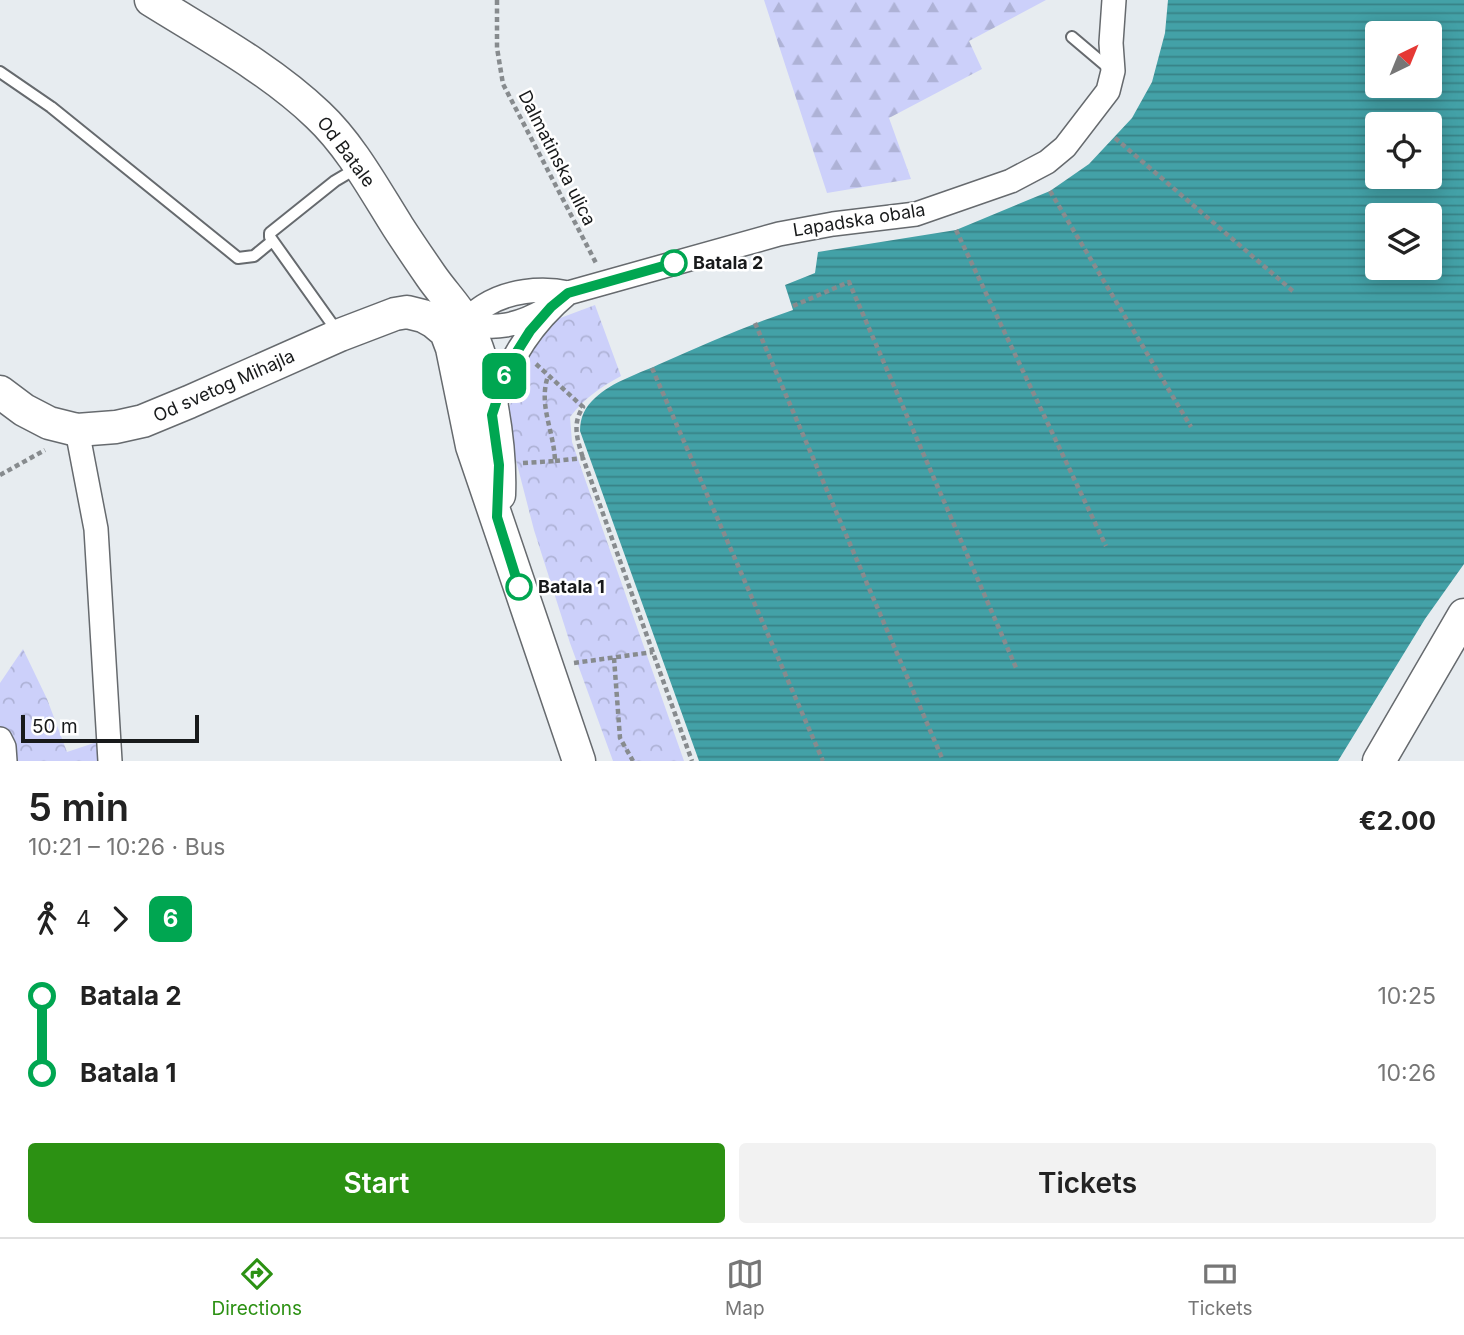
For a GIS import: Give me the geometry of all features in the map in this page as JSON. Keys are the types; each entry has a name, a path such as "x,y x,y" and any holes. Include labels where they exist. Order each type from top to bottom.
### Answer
{"main road":[{"name":"Od Batale","path":"151,0 248,62 316,113 333,131 359,166 412,249 455,327"},
{"path":"394,314 408,298 413,285 415,270 412,249"},
{"name":"Od svetog Mihajla","path":"0,392 24,411 49,423 77,430 116,427 143,421 394,314 407,312 455,327"},
{"path":"455,327 482,368 499,465 497,517"},
{"path":"455,327 454,356 472,446 579,761"},
{"path":"1379,761 1464,615"}],"street":[{"name":"Lapadska obala","path":"455,327 502,327 527,320 560,300 606,282 779,234 916,214 1011,181 1046,162 1065,147 1108,91 1113,71 1111,43 1114,0"},
{"path":"492,415 508,366 530,331 560,300"},
{"path":"77,430 96,529 110,761"},
{"path":"0,739 4,747 5,761"}],"lane":[{"path":"1072,37 1113,71"},
{"path":"0,72 51,107 239,258 254,256 271,242"},
{"path":"340,335 271,242 270,233 335,181 359,166"}],"path":[{"name":"Dalmatinska ulica","path":"497,0 497,48 503,84 606,282"},
{"path":"1115,138 1294,292"},
{"path":"1050,191 1191,426"},
{"path":"956,230 1106,546"},
{"path":"793,306 849,282 1017,670"},
{"path":"755,323 942,758"},
{"path":"652,368 823,761"},
{"path":"555,461 555,450 546,419 545,387 548,376 583,407 576,419 583,458 692,761"},
{"path":"0,475 18,467 77,430"},
{"path":"515,464 583,458"},
{"path":"567,654 570,663 653,652"},
{"path":"614,658 620,738 633,761"}],"green space":[{"path":"764,0 1046,0 969,41 982,69 889,118 911,179 827,193"},
{"path":"595,305 621,376 593,394 570,417 572,442 684,761 613,761 570,643 534,530 511,441 509,408 530,347 555,320"},
{"path":"23,649 47,699 67,752 97,742 101,761 0,761 0,683"}],"shaded area":[{"path":"1168,0 1464,0 1464,564 1425,619 1338,761 699,761 580,431 582,417 591,401 627,378 793,310 785,285 815,273 818,252 956,230 1050,191 1089,164 1132,118 1152,82 1165,33"}],"bus line":[{"name":"6","path":"519,587 497,517 499,465 492,415 508,366 530,331 551,307 568,293 674,263"}],"place":[{"name":"Batala 2","path":"674,263"},
{"name":"Batala 1","path":"519,587"}]}
